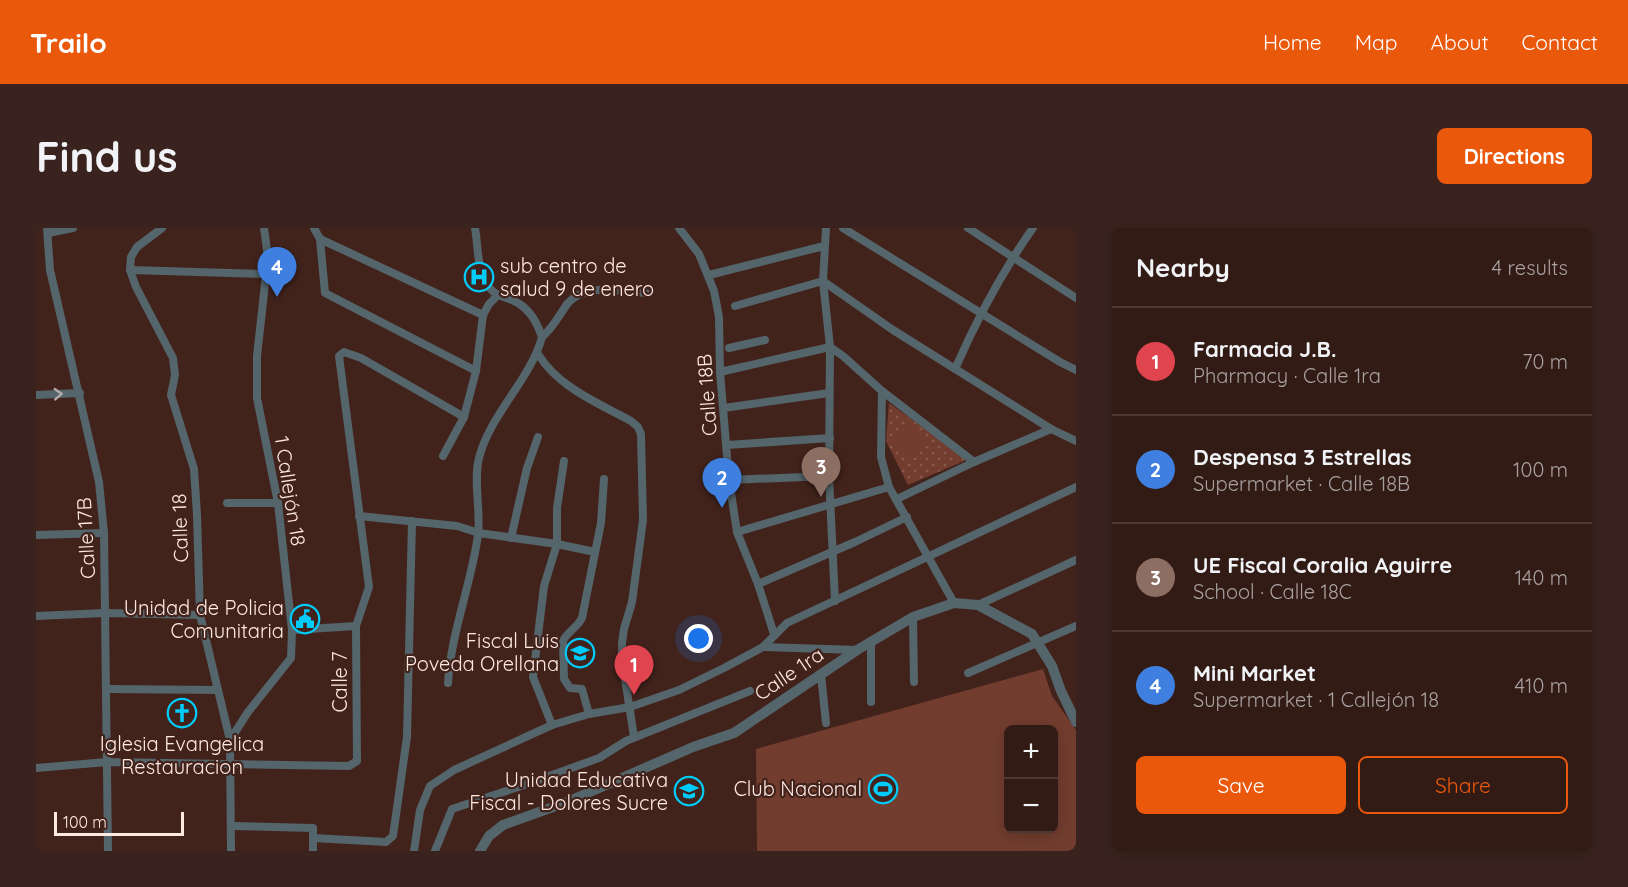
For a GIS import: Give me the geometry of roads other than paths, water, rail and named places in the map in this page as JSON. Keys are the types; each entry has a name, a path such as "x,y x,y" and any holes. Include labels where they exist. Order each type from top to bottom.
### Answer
{"street":[{"path":"48,230 74,228"},
{"path":"162,228 137,247 131,256 130,270 266,274"},
{"name":"1 Callejón 18","path":"230,740 248,712 291,658 292,630 278,503 257,398 257,356 268,257 264,228"},
{"path":"314,228 320,239 324,293 476,371"},
{"path":"476,228 480,266 484,280 497,296 518,303 531,313 542,337"},
{"name":"Calle 18B","path":"679,228 699,254 714,291 719,317 720,372 729,480 737,532 758,584 774,634"},
{"path":"826,228 823,281 830,347 829,476 835,601"},
{"path":"843,228 1076,370"},
{"path":"968,228 1076,298"},
{"path":"955,369 981,312 1012,257 1033,228"},
{"name":"Calle 17B","path":"48,230 50,270 99,482 104,532 108,851"},
{"path":"320,239 483,315"},
{"path":"709,275 824,246"},
{"name":"Calle 18","path":"130,270 136,287 173,358 175,375 171,395 194,469 200,615 230,740 231,851"},
{"path":"735,306 823,281"},
{"path":"823,281 893,330 955,369 1051,429 1075,439"},
{"path":"448,683 450,662 469,584 478,533 478,458 494,424 538,354 542,337 552,328 568,303 579,293 591,290 646,293"},
{"path":"443,456 464,417 476,371 483,315 497,296"},
{"path":"729,348 765,340"},
{"path":"720,372 830,347 882,391 974,462"},
{"name":"Calle 7","path":"36,768 107,762 349,766 354,764 357,761 356,626 369,586 339,356 344,352 361,358 464,417"},
{"path":"538,354 546,367 569,386 631,421 638,427 641,434 643,519 632,602 622,643 634,737"},
{"path":"882,391 881,457 889,487 954,603"},
{"path":"36,395 80,393"},
{"path":"724,408 829,393"},
{"path":"897,499 974,462 1051,429"},
{"path":"511,538 527,468 538,437"},
{"path":"727,445 830,438"},
{"path":"552,725 533,677 544,586 557,544 557,508 564,461"},
{"path":"729,480 829,476"},
{"path":"589,714 582,689 570,688 564,679 563,641 582,618 600,523 604,479"},
{"path":"737,532 889,487"},
{"path":"414,851 420,810 430,786 454,770 552,725 589,714 630,707 679,690 763,646 787,623 1076,487"},
{"path":"227,503 278,503"},
{"path":"359,516 457,525 478,533 557,544 595,552"},
{"path":"758,584 907,517"},
{"path":"313,838 386,842 393,836 407,737 412,521"},
{"path":"36,535 104,532"},
{"path":"978,605 1076,560"},
{"name":"Calle 1ra","path":"480,851 489,836 503,825 567,802 693,747 734,733 857,650 913,617 954,603 978,605 1032,634 1052,666 1076,722"},
{"path":"36,616 105,613 200,615"},
{"path":"913,617 914,682"},
{"path":"292,630 356,626"},
{"path":"968,673 1038,641 1073,629"},
{"path":"871,643 871,702"},
{"path":"763,646 857,650"},
{"path":"821,675 826,723"},
{"path":"106,689 218,690"},
{"path":"435,851 452,809 599,758 634,737 750,691"},
{"path":"232,826 314,828 313,851"}],"place":[{"name":"sub centro de salud 9 de enero","path":"479,277"},
{"name":"Mini Market","path":"277,297"},
{"name":"UE Fiscal Coralia Aguirre","path":"821,497"},
{"name":"Despensa 3 Estrellas","path":"722,508"},
{"name":"Unidad de Policia Comunitaria","path":"305,619"},
{"name":"Fiscal Luis Poveda Orellana","path":"580,653"},
{"name":"Farmacia J.B.","path":"634,695"},
{"name":"Iglesia Evangelica Restauracion","path":"182,713"},
{"name":"Club Nacional","path":"883,789"},
{"name":"Unidad Educativa Fiscal - Dolores Sucre","path":"689,791"}]}
